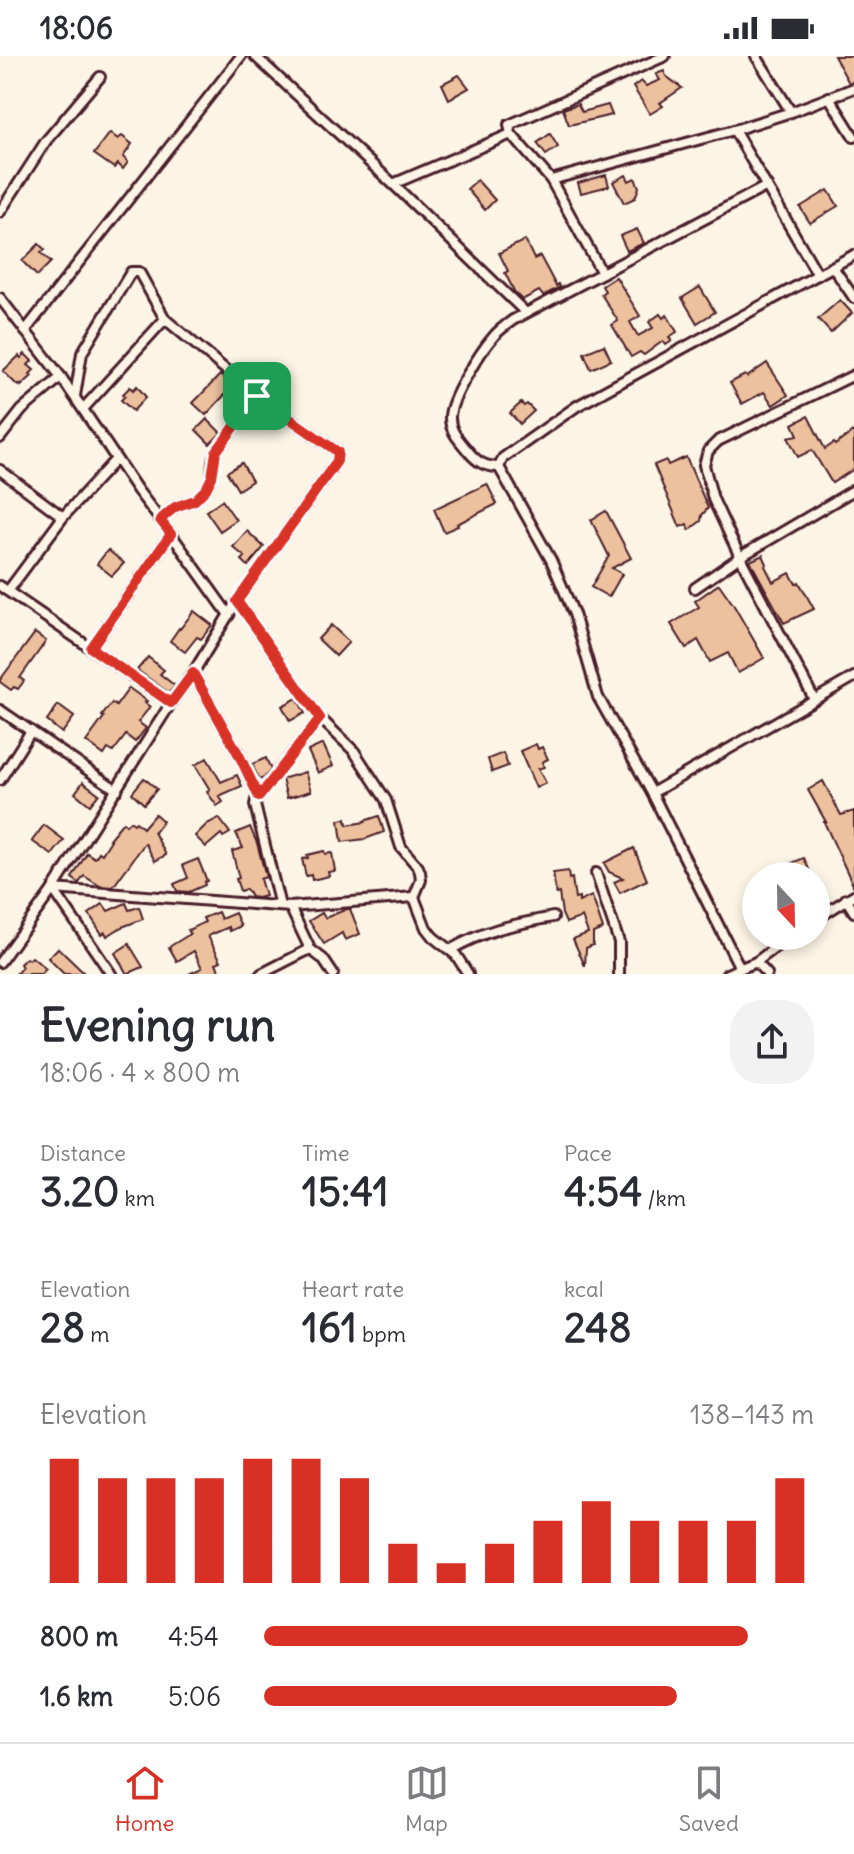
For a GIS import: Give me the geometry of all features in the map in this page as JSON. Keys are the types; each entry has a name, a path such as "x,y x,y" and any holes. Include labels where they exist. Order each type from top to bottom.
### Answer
{"street":[{"path":"25,331 241,56"},
{"path":"255,56 526,313"},
{"path":"602,273 551,180 511,134 509,125 665,56"},
{"path":"756,56 791,112"},
{"path":"0,212 46,141 100,77"},
{"path":"551,180 734,130 854,88"},
{"path":"829,97 854,137"},
{"path":"734,130 818,275"},
{"path":"393,184 511,134"},
{"path":"499,467 489,467 471,455 455,436 450,418 457,394 493,337 526,313 767,186"},
{"path":"499,467 503,458 577,406 854,255"},
{"path":"833,267 854,298"},
{"path":"0,962 53,889 237,601 339,456 338,452 257,396 165,319 139,272 131,272 82,353 75,396"},
{"path":"0,298 75,396 116,459 229,615"},
{"path":"83,409 165,319"},
{"path":"814,699 720,516 704,465 708,451 718,441 854,375"},
{"path":"0,438 22,410 61,377"},
{"path":"160,520 175,507 195,500 206,489 212,477 216,452 257,396"},
{"path":"116,459 4,589 171,703"},
{"path":"499,467 551,560 574,614 598,697 652,793 740,968"},
{"path":"0,470 63,517"},
{"path":"695,588 740,557 854,490"},
{"path":"91,648 171,534"},
{"path":"237,601 320,718 354,751 386,800 401,847 420,872 421,880 414,897 426,928 456,955 468,974"},
{"path":"193,673 259,797"},
{"path":"652,793 854,677"},
{"path":"0,710 117,790"},
{"path":"320,718 255,805 285,906 310,949 323,959 333,974"},
{"path":"0,780 31,731"},
{"path":"596,873 619,942 619,974"},
{"path":"53,889 285,906 414,897"},
{"path":"53,889 111,974"},
{"path":"830,910 850,897 854,912"},
{"path":"450,950 495,929 553,917"},
{"path":"261,974 310,949"},
{"path":"727,974 756,962 772,950"},
{"path":"756,962 767,974"}],"building":[{"path":"834,56 854,56 854,81 849,83"},
{"path":"664,71 682,88 650,114 633,87 641,81 646,86 660,80 656,74"},
{"path":"459,75 469,88 449,99 442,84"},
{"path":"578,104 582,112 608,105 612,115 569,125 563,109"},
{"path":"110,133 118,139 122,136 132,144 123,157 128,162 123,169 118,164 114,168 94,154"},
{"path":"550,134 558,147 546,155 537,143"},
{"path":"606,175 609,186 581,193 578,183"},
{"path":"626,175 629,181 635,178 639,187 635,198 624,203 613,182"},
{"path":"477,180 495,200 485,210 467,189"},
{"path":"828,190 838,206 810,223 800,207"},
{"path":"637,229 644,243 627,251 620,236"},
{"path":"525,240 534,259 540,256 556,286 558,284 560,287 543,296 539,291 522,300 505,273 508,271 499,253"},
{"path":"39,244 45,250 41,253 51,262 37,276 22,261"},
{"path":"616,277 640,316 630,322 638,336 653,328 649,322 660,314 663,318 667,315 677,332 669,337 672,341 666,345 663,341 644,355 640,352 631,357 612,325 618,321 601,294 605,291 602,286"},
{"path":"700,287 715,312 697,323 682,298"},
{"path":"840,300 852,313 831,333 818,319"},
{"path":"604,345 611,360 591,369 584,353"},
{"path":"25,354 32,361 28,365 34,370 30,374 32,376 18,386 3,371"},
{"path":"767,363 788,395 773,405 764,392 742,404 730,383 745,375 747,377"},
{"path":"220,375 232,387 206,415 193,403"},
{"path":"137,386 146,397 133,411 121,400 130,387 133,390"},
{"path":"521,403 534,411 520,424 510,413"},
{"path":"808,416 825,449 854,431 854,469 832,483 812,450 798,457 788,437 798,435 793,424"},
{"path":"207,419 221,433 210,444 196,430"},
{"path":"686,457 708,508 701,521 689,530 687,524 680,527 654,465 666,460 668,465"},
{"path":"242,463 252,481 238,490 227,472"},
{"path":"487,484 497,504 444,532 434,509"},
{"path":"222,500 236,520 220,531 206,511"},
{"path":"606,511 631,558 612,568 622,574 609,597 591,587 609,556 591,520"},
{"path":"247,531 264,547 248,566 242,560 245,557 233,547"},
{"path":"108,550 124,563 112,576 97,564"},
{"path":"763,555 773,582 790,573 796,584 799,582 814,609 784,623 750,561"},
{"path":"719,584 764,658 738,673 728,653 710,662 698,640 686,648 671,624 699,607 695,601"},
{"path":"194,611 212,625 185,652 170,641"},
{"path":"331,625 349,642 336,656 318,639"},
{"path":"35,633 46,641 20,678 24,681 18,689 14,687 11,690 0,680"},
{"path":"148,657 164,670 160,674 175,686 169,693 137,670"},
{"path":"129,688 147,701 145,703 150,707 138,722 146,728 135,742 126,735 113,752 108,749 104,755 86,742 108,708 112,703 116,706"},
{"path":"297,698 305,713 290,721 282,706"},
{"path":"58,705 74,717 62,733 47,721"},
{"path":"323,744 333,766 318,773 308,751"},
{"path":"536,744 538,749 542,747 548,759 542,762 544,767 538,769 546,783 536,788 520,751"},
{"path":"503,753 508,766 492,772 488,759"},
{"path":"207,758 221,782 237,775 242,786 219,796 223,802 217,806 195,765"},
{"path":"266,758 271,770 259,780 252,764"},
{"path":"305,772 311,791 287,798 282,779"},
{"path":"144,778 157,789 144,804 132,793"},
{"path":"823,781 841,815 854,811 854,887 826,822 808,790"},
{"path":"83,782 99,794 90,805 75,793"},
{"path":"155,814 163,821 154,832 166,855 155,861 145,843 113,887 100,886 84,876 79,883 72,878 87,853 95,858 99,852 102,854 123,822 126,825 130,821 136,822 143,828"},
{"path":"379,816 384,832 365,839 342,842 339,820 346,819 347,825"},
{"path":"219,818 230,833 223,837 221,834 206,847 195,836"},
{"path":"44,825 64,840 52,855 32,841"},
{"path":"250,827 266,877 260,879 265,896 258,898 251,897 246,889 240,891 232,851 243,848 236,833"},
{"path":"634,848 647,880 620,893 614,882 623,878 609,872 604,863"},
{"path":"324,851 325,854 332,853 335,871 328,872 329,876 312,880 311,875 306,876 302,859"},
{"path":"198,859 207,881 205,885 189,892 177,891 174,884 188,878 183,865"},
{"path":"568,871 575,899 579,898 579,902 592,896 603,929 593,933 593,945 586,948 585,966 573,939 588,933 582,917 566,923 559,893 556,894 553,873"},
{"path":"126,903 129,910 139,907 143,919 107,936 105,932 102,934 89,914 103,904 108,911"},
{"path":"350,909 360,934 345,940 342,933 324,944 309,921 322,913 325,918"},
{"path":"218,912 221,919 235,913 241,926 230,931 229,927 208,936 221,961 216,963 219,970 212,974 189,974 202,968 194,951 177,961 169,947 190,934 188,930 205,922 203,918"},
{"path":"129,944 143,967 127,974 115,953"},
{"path":"58,948 85,974 64,974 48,958"},
{"path":"32,957 46,969 41,974 16,974 22,967 20,964"}],"route":[{"path":"257,396 338,452 339,456 237,601 320,718 259,797 193,673 171,703 91,648 171,534 160,520 175,507 195,500 206,489 212,477 216,452 257,396"}]}
